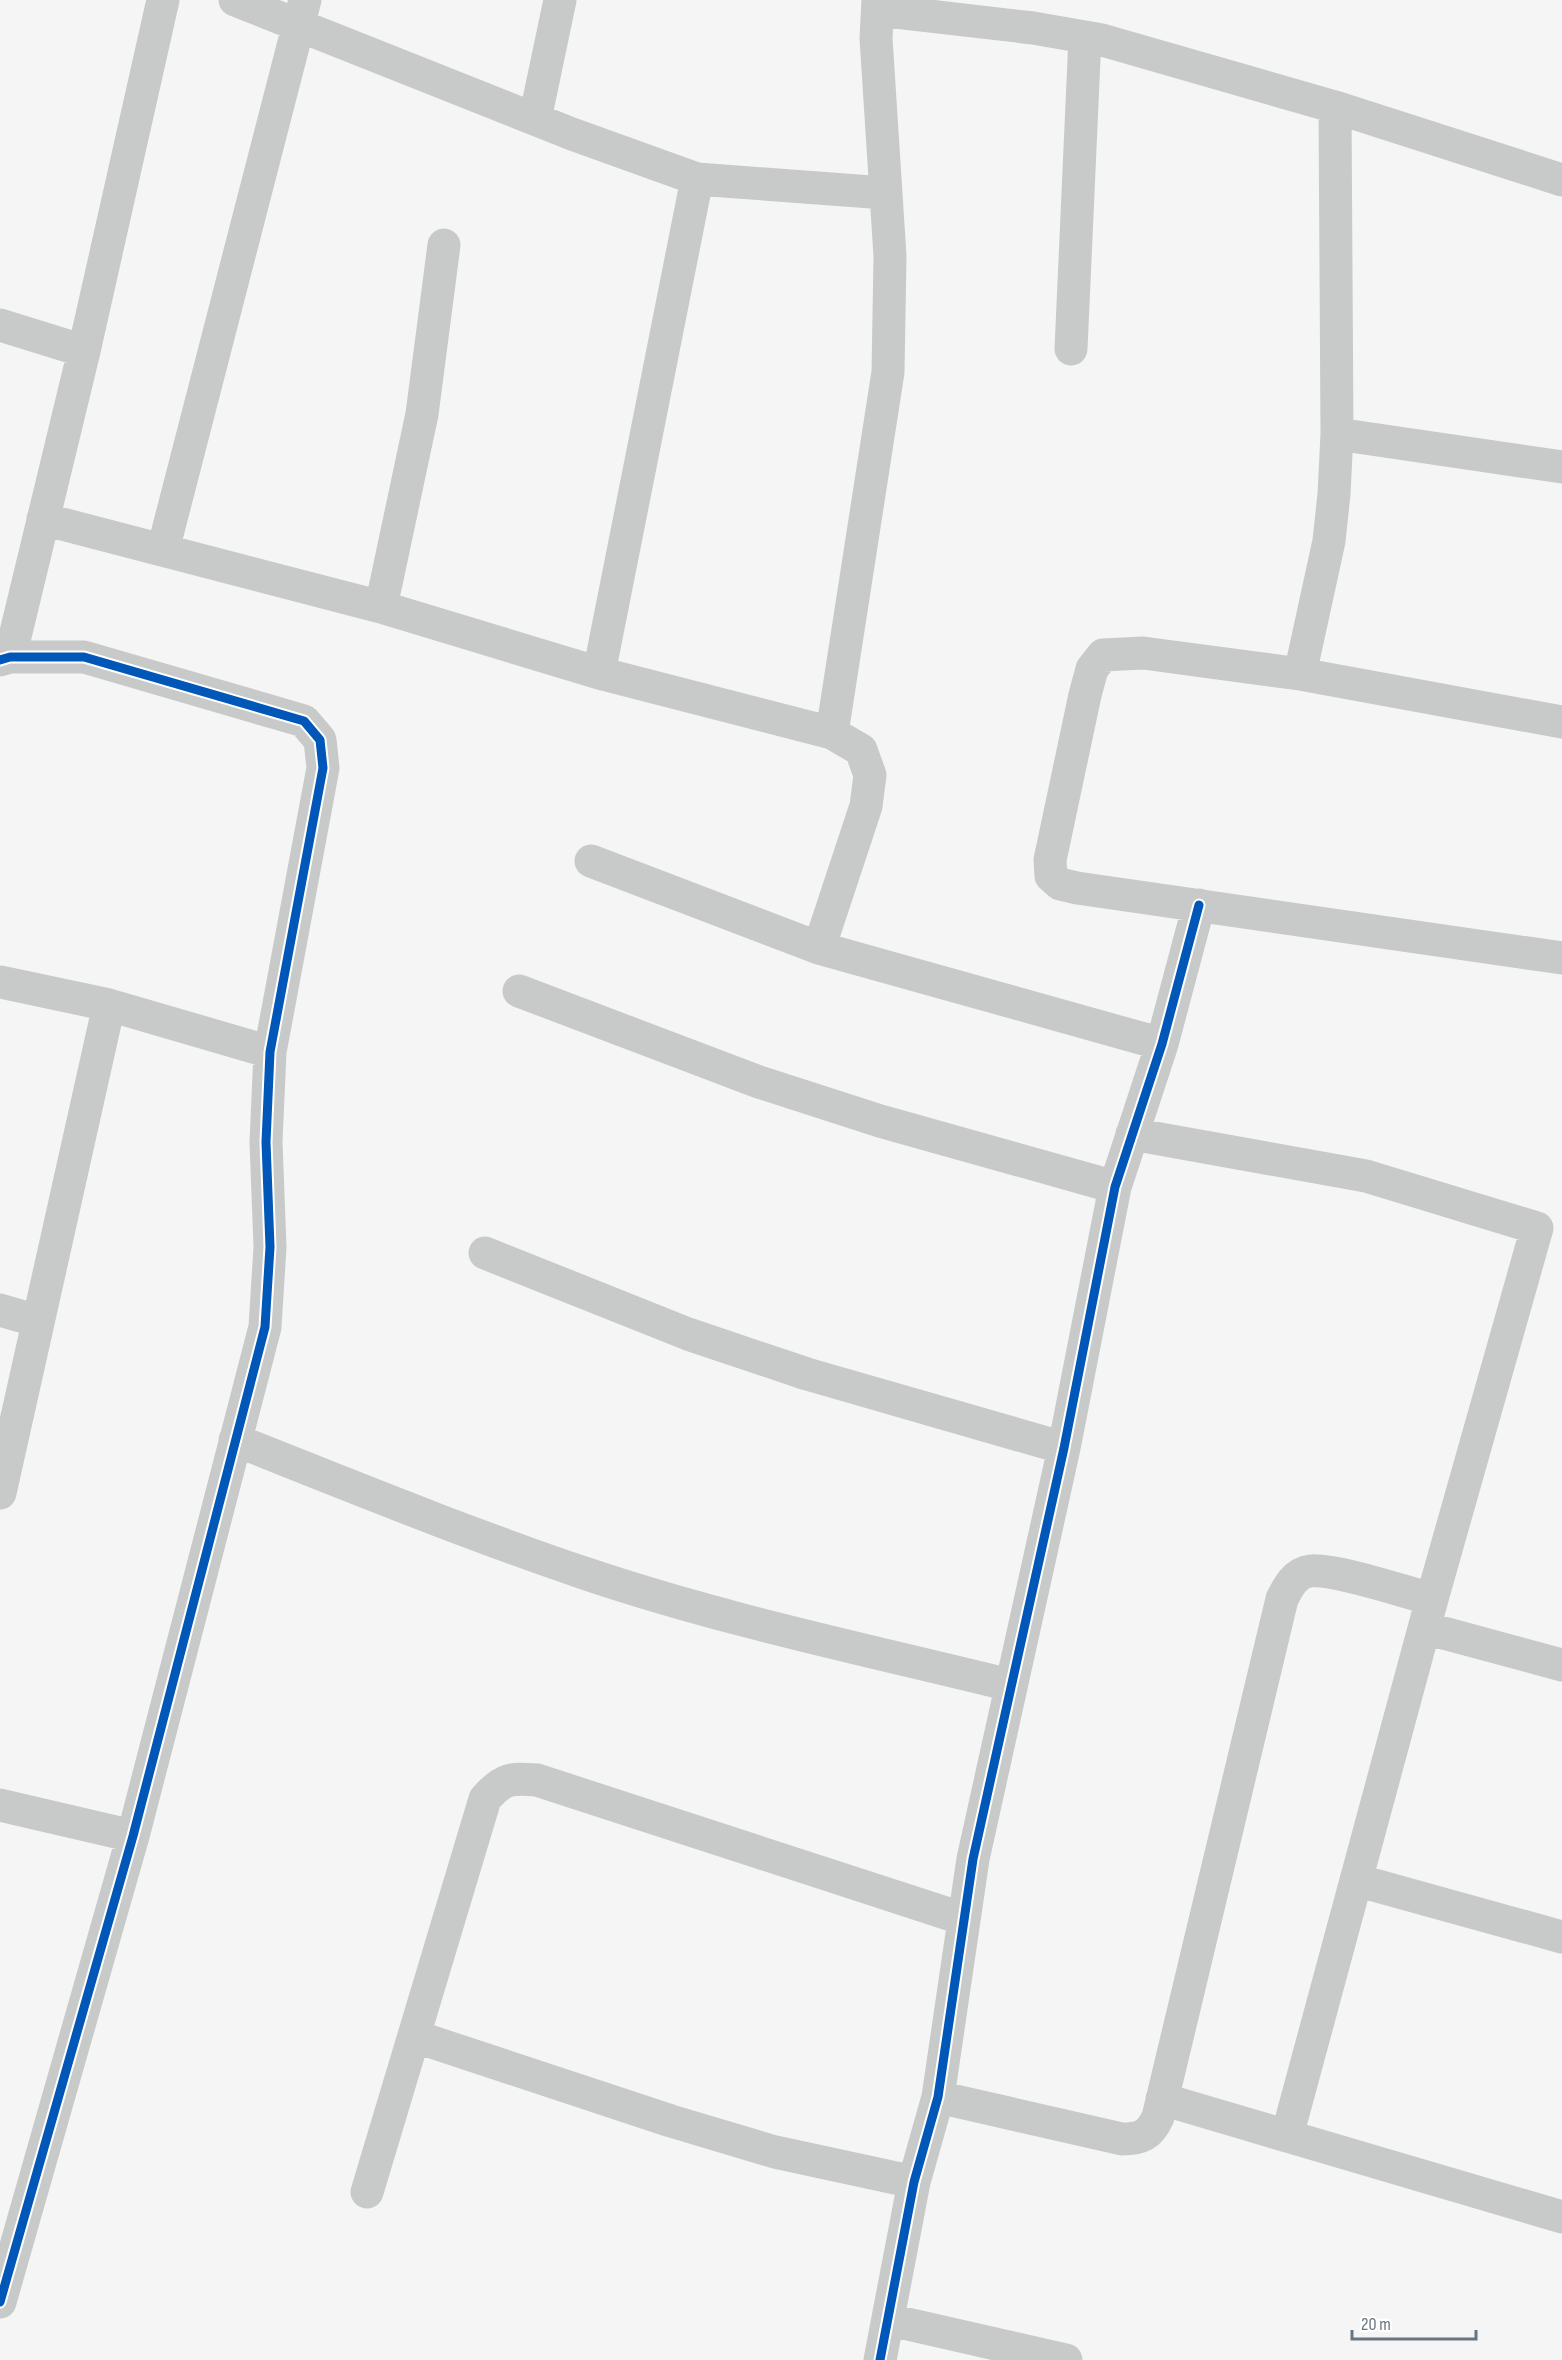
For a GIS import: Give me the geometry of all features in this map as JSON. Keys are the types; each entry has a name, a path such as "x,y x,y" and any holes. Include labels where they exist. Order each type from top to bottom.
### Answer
{"street":[{"path":"0,2302 133,1836 265,1327 270,1247 266,1142 270,1052 323,768 320,740 304,721 84,657 5,658 43,519 84,351 163,0"},
{"path":"235,0 301,12 535,119 697,179 885,193"},
{"path":"535,119 560,0"},
{"path":"832,733 888,372 890,256 876,38 878,5 1085,37 1335,107 1562,180"},
{"path":"163,550 301,12"},
{"path":"1071,350 1085,37"},
{"path":"1300,674 1329,541 1334,494 1336,434 1335,107"},
{"path":"599,673 697,179"},
{"path":"381,607 422,414 444,245"},
{"path":"0,325 84,351"},
{"path":"1336,434 1562,467"},
{"path":"43,519 381,607 599,673 832,733 861,750 870,775 866,806 819,948"},
{"path":"1562,722 1300,674 1143,652 1103,655 1092,669 1050,860 1051,876 1060,884 1077,888 1562,958"},
{"path":"591,861 819,948 1162,1044"},
{"path":"880,2360 890,2320 914,2182 938,2097 973,1858 1064,1448 1115,1186 1162,1044 1199,905"},
{"path":"0,982 109,1005 270,1052"},
{"path":"519,991 770,1086 880,1121 1115,1186"},
{"path":"0,1493 109,1005"},
{"path":"1132,1134 1366,1176 1549,1232 1428,1613 1287,2136"},
{"path":"485,1253 688,1334 796,1370 1064,1448"},
{"path":"0,1310 38,1321"},
{"path":"235,1440 455,1527 585,1574 711,1611 1010,1685"},
{"path":"938,2097 1122,2139 1138,2139 1152,2130 1162,2099 1282,1599 1293,1579 1309,1571 1329,1572 1562,1665"},
{"path":"367,2192 485,1799 498,1784 516,1778 537,1780 964,1919"},
{"path":"0,1805 133,1836"},
{"path":"1356,1881 1562,1937"},
{"path":"414,2036 671,2121 775,2152 914,2182"},
{"path":"1162,2099 1562,2217"},
{"path":"890,2320 1066,2360"}],"cycle path":[{"path":"0,660 10,657 84,657 304,721 320,740 323,768 270,1052 266,1142 270,1247 265,1327 133,1836 0,2302"},
{"path":"880,2360 914,2182 938,2097 973,1859 1064,1448 1115,1187 1162,1044 1199,905"}]}
